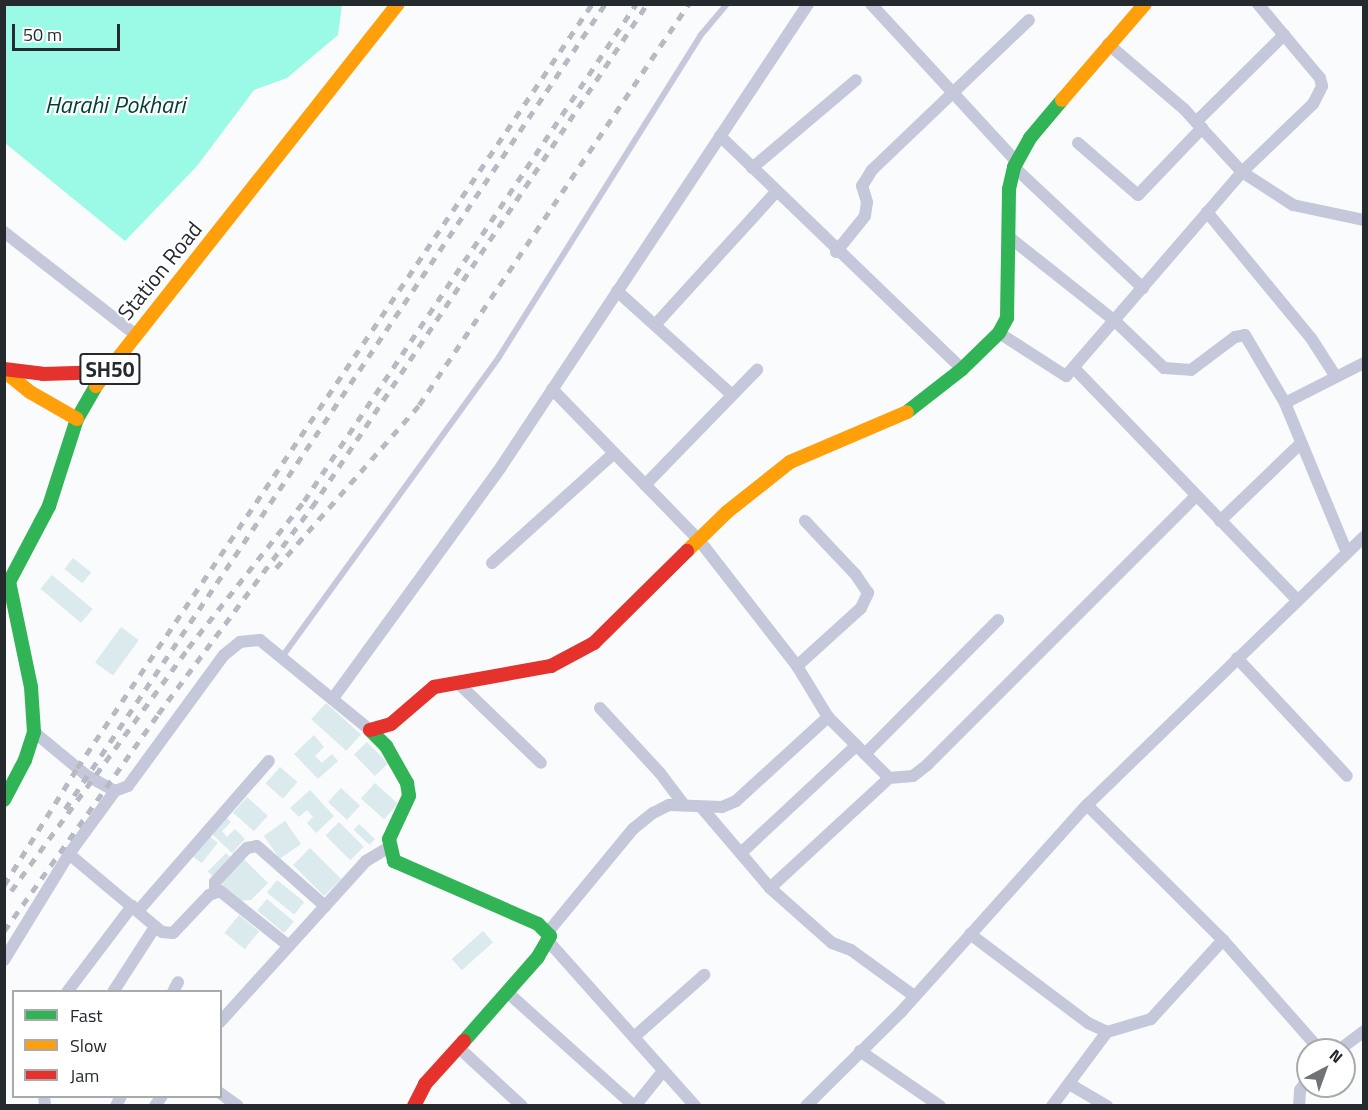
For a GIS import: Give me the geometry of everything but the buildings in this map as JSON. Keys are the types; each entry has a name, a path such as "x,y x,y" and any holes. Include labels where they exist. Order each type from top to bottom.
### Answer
{"main road":[{"name":"Station Road","path":"4,800 25,760 34,732 31,687 9,582 49,506 77,419 107,372 398,4"},
{"path":"413,1104 458,1047 507,992 549,937 538,924 401,866 388,848 409,796 407,783 386,746 370,730 391,724 434,687 551,666 569,658 613,627 727,512 790,462 904,414 962,369 999,333 1006,318 1009,189 1015,164 1030,138 1108,44 1145,4"},
{"path":"4,370 43,374 107,372"},
{"path":"4,370 30,392 77,419"},
{"path":"386,746 391,724"}],"street":[{"path":"334,698 552,389 808,4"},
{"path":"999,333 1059,374 1066,376 1242,172 1320,95 1320,78 1258,4"},
{"path":"876,6 955,93 1015,164 1143,288"},
{"path":"837,252 865,216 867,202 862,186 868,176 1029,20"},
{"path":"1078,143 1138,195 1199,125 1284,35"},
{"path":"1108,44 1199,125 1242,172 1293,205 1364,220"},
{"path":"752,168 856,80"},
{"path":"720,136 837,252 962,369"},
{"path":"655,325 776,192"},
{"path":"1207,212 1311,338 1336,377"},
{"path":"4,232 136,335"},
{"path":"1009,237 1173,371 1191,370 1235,337 1245,335 1285,403 1347,553"},
{"path":"617,291 732,395"},
{"path":"1285,403 1364,363"},
{"path":"1074,368 1297,600"},
{"path":"645,485 757,370"},
{"path":"552,389 699,540 797,666 828,717 889,778"},
{"path":"1220,521 1300,444"},
{"path":"492,563 614,453"},
{"path":"770,888 889,778 913,776 927,765 1196,496"},
{"path":"797,666 861,608 868,593 864,585 804,521"},
{"path":"806,1106 914,996 1087,805 1364,537"},
{"path":"741,853 861,750 998,620"},
{"path":"4,960 69,854 115,791 128,786 224,655 240,642 260,640 334,698 370,730"},
{"path":"1237,658 1347,776"},
{"path":"458,683 541,763"},
{"path":"600,708 660,773 682,803"},
{"path":"695,1106 549,937 633,829 661,809 682,803 702,808 722,807 736,801 828,717"},
{"path":"34,732 86,775 115,791"},
{"path":"69,990 135,909 269,761"},
{"path":"1087,805 1223,940 1309,1038"},
{"path":"702,808 770,888 832,943 851,950 914,996"},
{"path":"69,854 155,927 172,933 215,892 216,882 238,857 247,848 257,846 325,906"},
{"path":"222,1020 366,861 388,848"},
{"path":"215,892 225,894 289,946"},
{"path":"114,990 155,927"},
{"path":"970,934 1089,1023 1107,1032"},
{"path":"1052,1106 1071,1085 1107,1032 1151,1019 1223,940"},
{"path":"634,1037 704,975"},
{"path":"507,992 635,1106 663,1071"},
{"path":"458,1047 522,1106"},
{"path":"860,1052 940,1106"},
{"path":"1071,1085 1107,1106"},
{"path":"222,1094 238,1106"}],"lane":[{"path":"282,657 498,357 700,36 727,4"}],"water":[{"name":"Harahi Pokhari","path":"5,4 342,5 338,35 287,78 254,90 197,166 125,241 5,143"}],"railway":[{"path":"4,885 77,768 592,4"},
{"path":"65,809 605,4"},
{"path":"11,891 188,648 304,501 636,4"},
{"path":"4,931 158,714 312,507 647,4"},
{"path":"276,568 419,405 688,4"}],"traffic: fast":[{"path":"907,412 962,369 999,333 1007,318 1009,189 1014,167 1030,138 1062,100"},
{"path":"4,800 25,760 34,732 31,687 9,582 49,506 77,419 96,386"},
{"path":"370,730 386,746 407,783 409,796 389,839 394,861 538,924 550,936 538,957 464,1041"}],"traffic: slow":[{"path":"96,386 398,4"},
{"path":"1062,100 1145,4"},
{"path":"4,371 30,392 77,419"},
{"path":"687,551 727,512 790,462 907,412"}],"traffic: jam":[{"path":"4,369 43,374 107,372"},
{"path":"370,730 391,724 434,687 551,666 594,643 687,551"},
{"path":"414,1106 425,1084 464,1041"}]}
